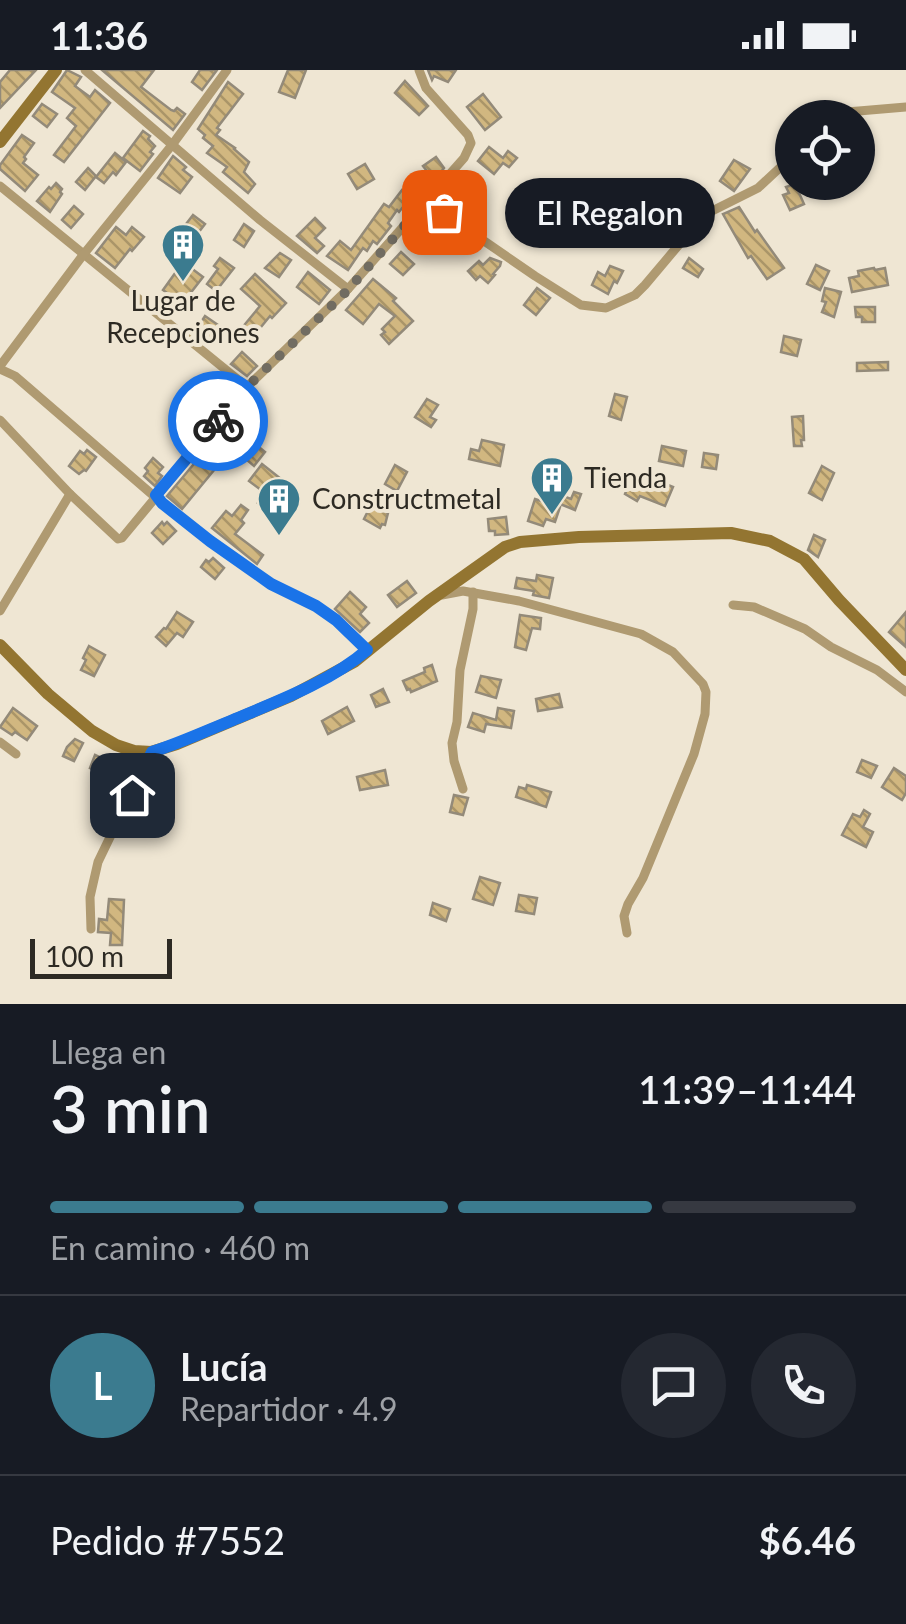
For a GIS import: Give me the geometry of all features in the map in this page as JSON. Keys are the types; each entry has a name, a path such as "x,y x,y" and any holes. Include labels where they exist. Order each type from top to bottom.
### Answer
{"street":[{"path":"0,142 56,70"},
{"path":"84,70 348,290"},
{"path":"227,70 0,367 210,541 271,584 316,606 367,650"},
{"path":"0,420 70,494 122,538 247,387 348,290 464,158 471,143 426,88 418,70"},
{"path":"875,110 906,107"},
{"path":"426,201 581,305 606,308 646,286 704,215 758,188 775,172"},
{"path":"0,186 247,387"},
{"path":"0,611 70,494"},
{"path":"0,645 48,694 92,731 116,745 152,752 291,696 354,662 491,555 520,542 732,533 770,541 804,558 906,670"},
{"path":"429,600 450,592 474,592 642,634 674,652 703,684 705,714 694,754 643,878 628,904 624,916 627,933"},
{"path":"463,789 452,743 474,592"},
{"path":"732,604 754,607 805,629 877,670 906,692"},
{"path":"0,742 16,754"},
{"path":"91,928 90,897 98,862 152,752"}],"building":[{"path":"10,70 36,70 0,108 0,82"},
{"path":"67,70 81,77 75,86 90,97 95,90 110,103 64,162 54,155 76,126 67,118 75,108 52,92"},
{"path":"102,70 154,70 141,87 171,110 177,108 185,114 173,130"},
{"path":"200,70 217,70 202,90 192,82"},
{"path":"288,70 306,70 295,98 279,92"},
{"path":"428,70 456,70 448,82 434,76 432,80"},
{"path":"405,81 428,106 419,115 395,93"},
{"path":"228,82 243,94 217,128 220,130 216,135 249,162 244,172 255,184 248,193 223,172 227,167 207,153 213,146 198,129"},
{"path":"483,94 501,117 485,130 467,107"},
{"path":"42,104 57,114 47,127 33,116"},
{"path":"143,131 155,146 140,171 123,158"},
{"path":"22,135 34,143 23,163 38,175 25,191 0,169"},
{"path":"489,147 503,158 508,151 517,158 509,167 503,163 494,174 478,161"},
{"path":"115,153 126,162 104,183 96,177"},
{"path":"173,156 192,177 180,193 158,178"},
{"path":"436,157 444,168 438,176 435,172 430,175 423,166"},
{"path":"734,160 750,169 734,191 720,181"},
{"path":"365,164 374,179 357,189 348,174"},
{"path":"88,168 96,176 85,190 76,182"},
{"path":"470,173 477,180 464,194 471,199 462,213 444,204 449,196 444,193 460,175 465,179"},
{"path":"56,183 62,194 50,212 37,201"},
{"path":"534,187 549,195 542,208 559,217 557,221 564,225 566,230 560,241 542,230 548,219 524,207"},
{"path":"402,190 411,197 397,210 377,244 373,241 367,251 363,248 348,270 327,256 340,241 351,250 384,204 389,207"},
{"path":"785,200 802,200 804,204 790,210"},
{"path":"74,206 83,214 71,228 62,220"},
{"path":"739,207 784,268 767,279 751,256 748,258 723,214"},
{"path":"193,215 205,224 195,237 183,228"},
{"path":"315,218 325,228 315,238 324,246 317,253 297,236"},
{"path":"244,224 254,231 244,247 234,240"},
{"path":"116,227 126,235 132,227 144,237 115,268 96,253"},
{"path":"401,252 414,264 403,275 390,264"},
{"path":"280,253 291,260 279,277 265,268"},
{"name":"Lugar de Recepciones","path":"220,258 234,268 216,291 207,284 218,269 214,266"},
{"path":"490,258 501,262 495,275 488,283 480,276 476,280 468,271 479,261 483,265"},
{"path":"689,258 703,269 698,277 683,268"},
{"name":"Lugar de Recepciones","path":"183,262 203,277 182,304 163,290"},
{"path":"816,265 829,271 820,290 807,284"},
{"path":"610,266 623,271 608,294 592,285 598,272 605,276"},
{"path":"885,268 888,285 852,292 849,278 859,276 858,271"},
{"path":"308,272 330,290 319,304 297,287"},
{"path":"255,274 286,303 252,338 241,329 260,306 241,289"},
{"path":"373,279 396,298 393,301 413,321 389,344 381,335 385,332 382,329 395,316 379,304 363,324 346,310"},
{"path":"537,288 550,298 536,315 524,305"},
{"path":"825,288 841,292 834,317 822,312"},
{"path":"855,307 875,307 875,322 862,322 862,317 856,317"},
{"path":"205,316 221,327 210,344 194,333"},
{"path":"784,336 801,340 797,356 781,352"},
{"path":"242,352 257,366 247,376 231,364"},
{"path":"888,362 888,370 857,371 857,363"},
{"path":"615,394 627,397 621,420 609,416"},
{"path":"254,398 260,405 249,416 260,426 249,439 265,452 254,466 218,435 229,421 233,425"},
{"path":"427,399 438,405 430,417 436,420 431,427 415,417"},
{"path":"803,416 804,440 802,446 794,446 792,417"},
{"path":"482,440 504,445 500,466 469,459 471,449 479,451"},
{"path":"209,446 224,458 182,509 167,496"},
{"path":"662,446 686,451 683,466 659,461"},
{"path":"87,450 96,457 79,474 69,466 80,451 84,454"},
{"path":"704,453 718,455 716,469 702,467"},
{"path":"153,458 163,467 155,486 144,476"},
{"path":"262,464 286,483 266,509 258,503 265,493 249,481"},
{"path":"395,465 407,472 397,491 385,484"},
{"path":"822,466 834,473 822,500 809,493"},
{"path":"629,477 655,490 658,481 673,487 665,506 640,496 637,501 625,494"},
{"path":"574,492 581,494 575,510 560,504 563,496 571,499"},
{"path":"535,499 560,507 555,522 546,519 543,526 528,521"},
{"path":"241,505 248,510 235,534 263,555 257,564 212,528 226,511 232,516"},
{"path":"371,505 388,513 380,528 364,519"},
{"path":"506,517 508,534 495,535 495,531 489,531 488,519"},
{"path":"162,522 176,531 163,544 152,533"},
{"path":"814,535 825,540 818,557 808,550"},
{"path":"213,558 224,568 215,579 201,567"},
{"path":"537,575 553,578 549,598 515,588 517,578 536,581"},
{"path":"407,581 416,593 397,607 388,595"},
{"path":"350,592 366,607 360,614 369,623 360,632 335,609"},
{"path":"177,612 193,622 183,637 177,633 166,646 156,637"},
{"path":"906,612 906,647 889,632"},
{"path":"520,615 541,618 540,629 532,628 526,650 515,647"},
{"path":"89,646 105,655 94,676 81,670"},
{"path":"432,665 437,681 411,692 407,690 403,681"},
{"path":"481,676 501,680 496,698 476,692"},
{"path":"383,689 389,702 376,707 371,695"},
{"path":"559,694 562,707 538,711 536,699"},
{"path":"347,707 354,721 328,734 322,721"},
{"path":"13,708 37,726 27,740 0,727"},
{"path":"498,708 514,711 511,728 486,724 484,732 468,727 473,713 496,720"},
{"path":"75,739 83,743 74,761 63,756"},
{"path":"95,755 125,769 125,759 137,762 127,784 90,768"},
{"path":"862,760 877,766 871,778 857,772"},
{"path":"894,768 906,776 902,800 882,787"},
{"path":"385,770 388,785 360,790 357,777"},
{"path":"527,785 551,792 546,807 516,797 519,787 526,789"},
{"path":"102,788 117,794 110,810 95,803"},
{"path":"454,795 468,798 463,815 450,812"},
{"path":"864,810 870,814 863,827 873,832 866,847 842,835 853,814 860,817"},
{"path":"480,877 500,883 493,905 473,899"},
{"path":"519,895 537,898 534,914 516,911"},
{"path":"109,899 124,900 122,945 110,945 111,933 98,932 99,919 107,920"},
{"path":"433,903 450,909 446,921 430,915"}],"way so far":[{"path":"218,421 247,387 348,290 426,201 444,212"}],"place":[{"name":"El Regalon","path":"444,212"},
{"name":"Lugar de Recepciones","path":"183,283"},
{"name":"Tienda","path":"552,516"},
{"name":"Constructmetal","path":"279,537"}],"route":[{"path":"132,795 152,752 291,696 354,662 367,650 336,620 271,584 210,541 156,495 218,421"}]}
